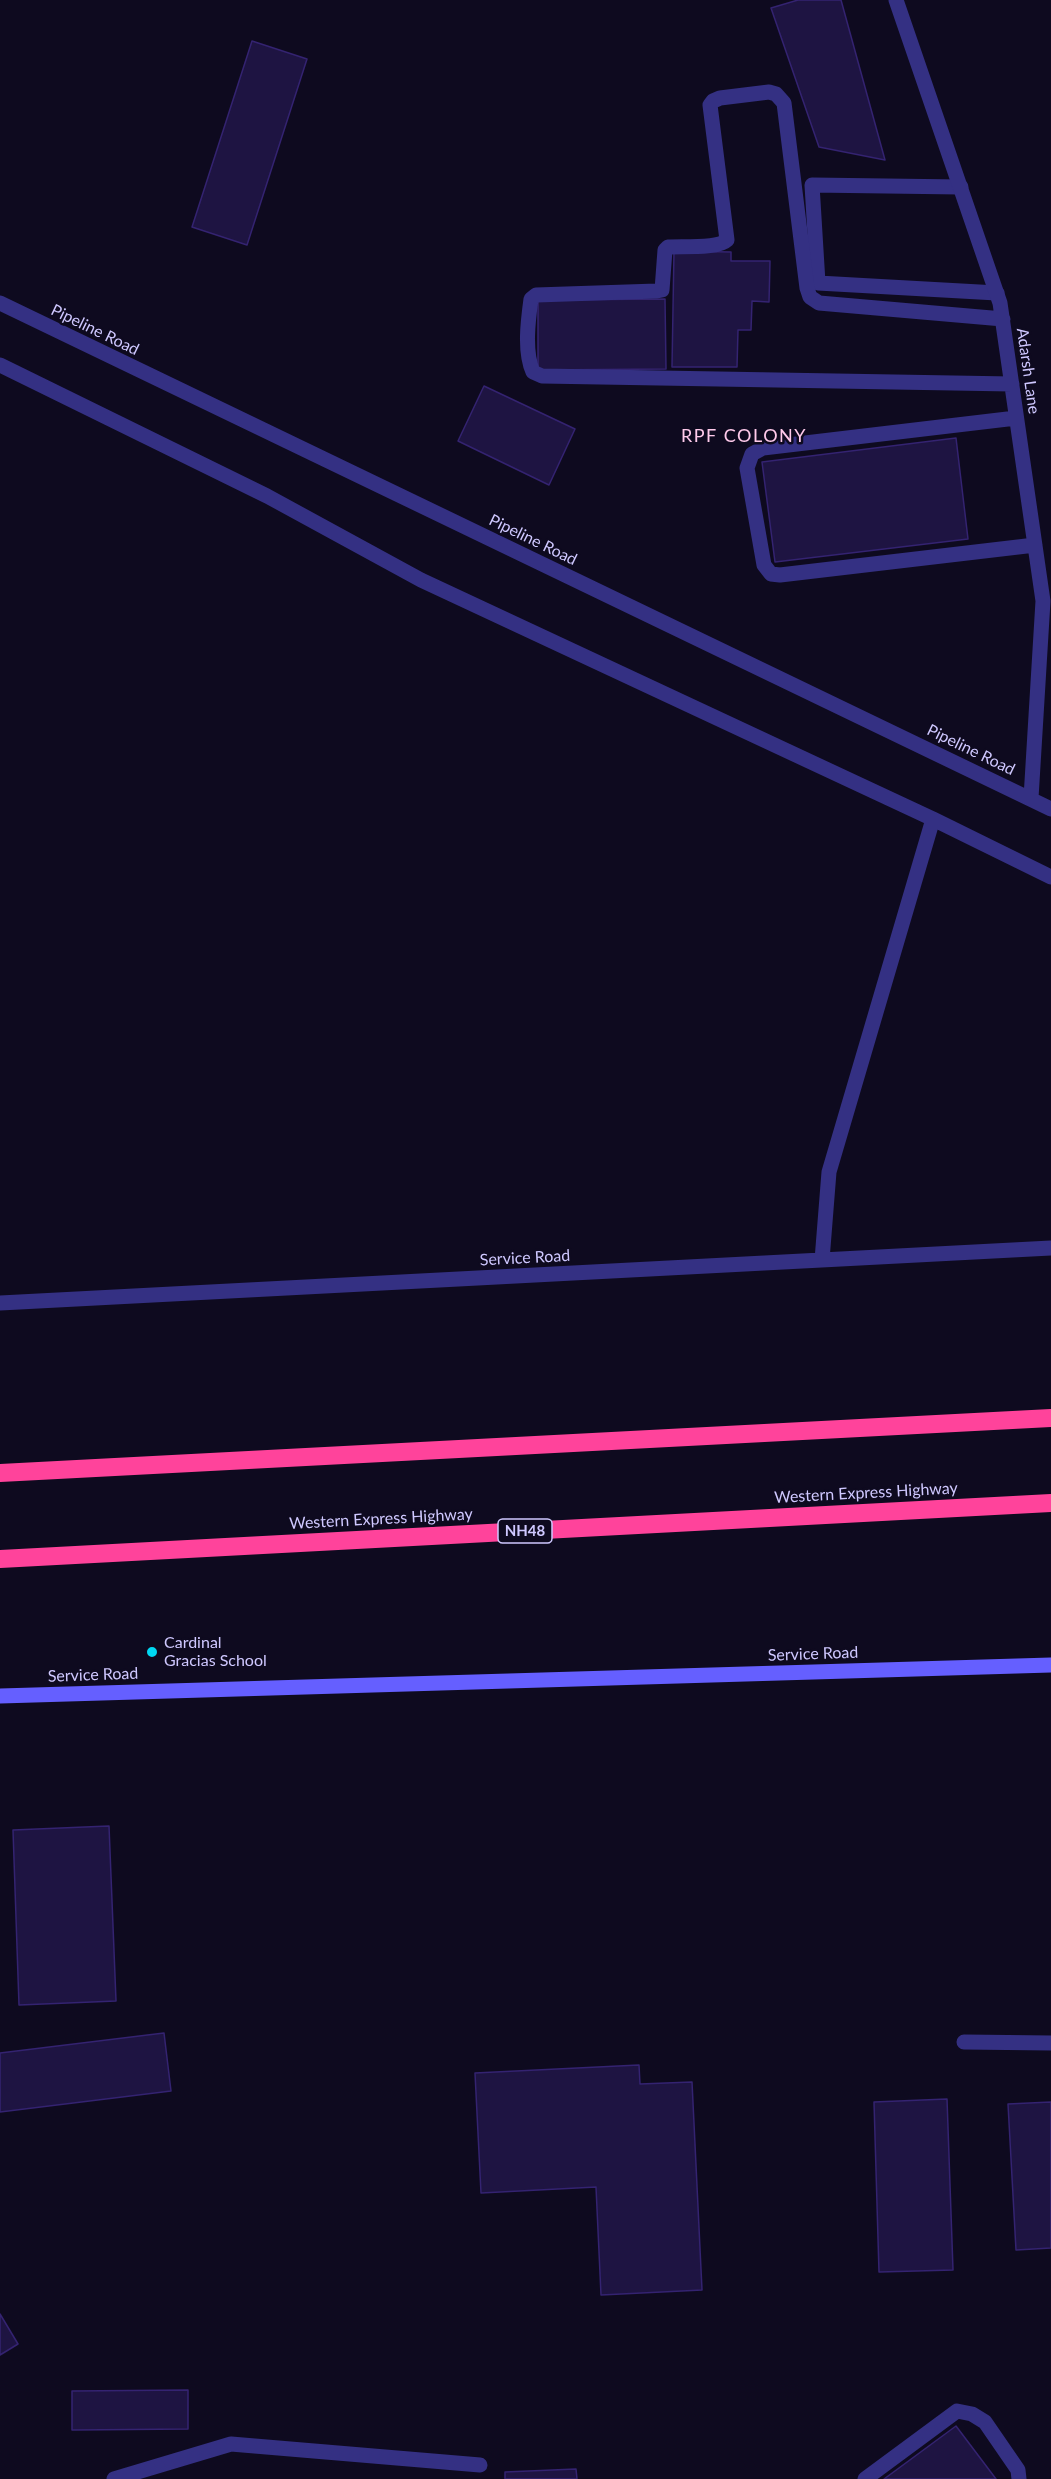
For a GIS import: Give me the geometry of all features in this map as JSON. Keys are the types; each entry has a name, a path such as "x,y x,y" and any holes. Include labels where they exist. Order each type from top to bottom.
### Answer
{"highway":[{"path":"0,1473 1051,1418"},
{"name":"Western Express Highway","path":"0,1559 1051,1503"}],"street":[{"name":"Adarsh Lane","path":"896,0 997,293 1003,318 1035,545 1047,601 1031,798"},
{"path":"1003,318 819,303 810,297 784,103 776,94 760,92 720,98 710,105 727,240 723,244 715,245 669,246 665,250 662,290 536,296 531,299 528,363 532,372 542,376 1012,384"},
{"path":"960,187 812,185 819,283 997,293"},
{"name":"Pipeline Road","path":"0,303 1051,809"},
{"path":"0,365 267,496 421,580 933,819 1051,877"},
{"path":"1016,418 763,448 752,454 747,468 764,565 771,574 780,575 1035,545"},
{"path":"822,1260 830,1172 933,819"},
{"name":"Service Road","path":"0,1303 1051,1248"},
{"name":"Service Road","path":"0,1696 1051,1665"},
{"path":"964,2042 1051,2043"},
{"path":"865,2479 957,2411 972,2414 985,2422 1018,2470 1019,2479"},
{"path":"114,2479 231,2444 480,2465"}],"building":[{"path":"798,0 841,0 885,160 819,147 771,8"},
{"path":"252,41 307,59 247,245 192,227"},
{"path":"674,251 731,252 731,261 770,261 769,302 752,301 751,330 738,330 737,367 672,367"},
{"path":"665,299 666,369 538,370 538,300"},
{"path":"484,386 575,429 549,485 458,441"},
{"path":"956,438 968,539 775,562 762,462"},
{"path":"109,1826 116,2001 19,2005 13,1830"},
{"path":"164,2033 171,2091 0,2112 0,2053"},
{"path":"639,2065 640,2084 692,2082 702,2290 601,2295 596,2187 481,2193 475,2073"},
{"path":"947,2099 953,2270 879,2272 874,2102"},
{"path":"1051,2102 1051,2248 1016,2250 1008,2104"},
{"path":"0,2314 18,2344 0,2355"},
{"path":"188,2390 188,2429 72,2430 72,2391"},
{"path":"956,2426 996,2479 884,2479"},
{"path":"576,2469 577,2479 505,2479 505,2472"}],"place":[{"name":"Cardinal Gracias School","path":"152,1652"}],"district":[{"name":"RPF COLONY","path":"744,436"}]}
